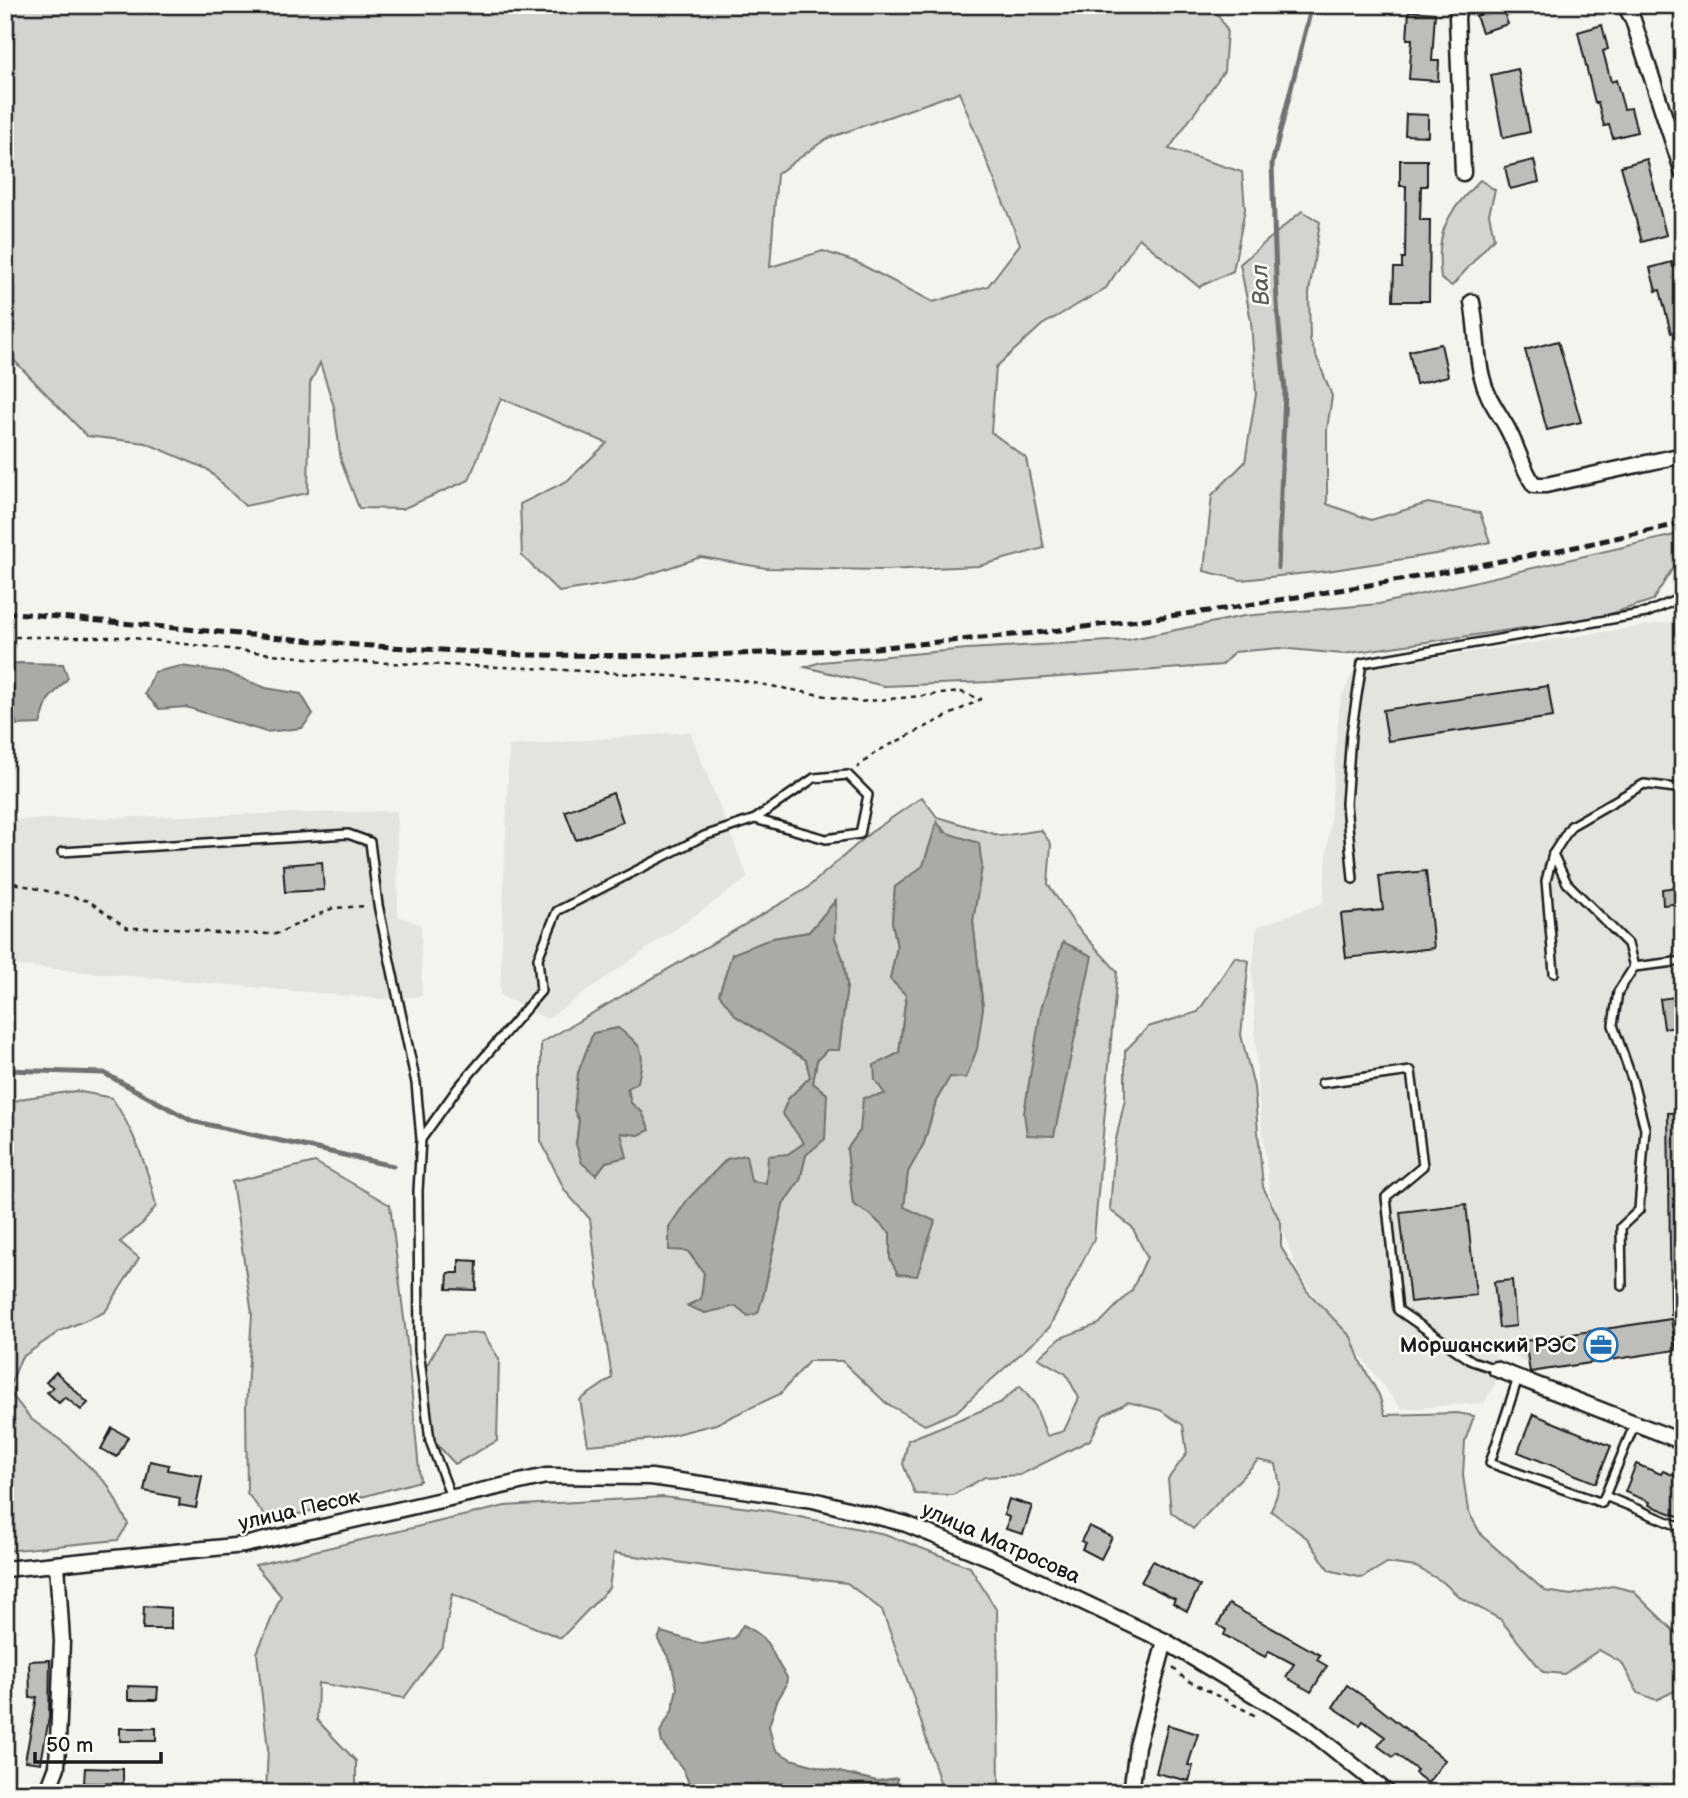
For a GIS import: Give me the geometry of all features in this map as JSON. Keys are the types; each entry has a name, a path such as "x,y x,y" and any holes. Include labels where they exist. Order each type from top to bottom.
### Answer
{"street":[{"path":"1460,5 1457,17 1464,173"},
{"path":"1625,5 1633,20 1683,173"},
{"path":"1472,302 1481,377 1490,402 1507,427 1525,472 1534,485 1546,485 1683,455"},
{"path":"1496,1369 1683,1441"},
{"name":"улица Песок","path":"5,1569 244,1545 546,1476"},
{"name":"улица Матросова","path":"546,1476 651,1477 813,1500 906,1524 992,1559 1165,1641 1302,1724 1388,1793"},
{"path":"47,1793 57,1767 62,1641 57,1564"},
{"path":"1131,1793 1137,1746 1165,1641"}],"lane":[{"path":"1353,879 1346,804 1351,734 1362,663 1646,613 1683,597"},
{"path":"421,1139 457,1089 541,991 538,958 557,911 704,836 755,819 814,778 848,775 868,795 860,834 826,839 755,819"},
{"path":"1554,973 1546,881 1553,854 1571,826 1644,784 1683,789"},
{"path":"62,852 348,834 370,842 378,905 416,1083 421,1139 418,1191 419,1350 430,1441 451,1497"},
{"path":"1553,854 1567,883 1628,944 1634,967 1618,992 1613,1025 1632,1079 1645,1129 1639,1210 1621,1227 1622,1286"},
{"path":"1634,967 1683,961"},
{"path":"1322,1083 1411,1071 1423,1166 1386,1197 1398,1310 1472,1361 1496,1369"},
{"path":"1518,1378 1490,1463 1602,1503 1635,1423"},
{"path":"1605,1496 1683,1528"}],"path":[{"path":"5,637 124,637 333,661 528,668 738,680 859,702 961,692 981,699 876,752 848,775"},
{"path":"5,881 89,901 127,928 276,934 333,908 378,905"},
{"path":"1161,1657 1185,1679 1246,1712 1269,1721"}],"shaded area":[{"path":"5,5 1212,5 1227,30 1224,71 1169,149 1242,172 1245,209 1233,271 1199,287 1139,238 1106,288 1042,325 996,367 991,432 1026,458 1044,548 979,566 884,570 766,568 701,557 632,580 559,592 522,556 520,504 567,481 607,443 501,398 469,480 402,509 359,508 341,461 334,407 320,363 310,383 308,493 245,506 207,469 146,443 87,436 5,351","holes":["959,92 1020,244 988,286 933,302 856,262 823,251 770,267 777,174 826,139"]},
{"path":"1480,180 1495,190 1489,214 1494,238 1452,286 1441,279 1442,235 1452,213"},
{"path":"1302,211 1320,222 1309,293 1310,340 1332,396 1327,429 1327,504 1371,520 1428,503 1480,513 1490,542 1442,553 1327,571 1241,580 1204,571 1212,495 1245,462 1256,394 1251,321 1240,264"},
{"path":"1683,533 1683,562 1671,571 1653,600 1601,617 1343,654 1279,648 1234,652 1222,665 991,682 884,686 805,667 821,662 967,649 1127,640 1244,616 1379,604"},
{"path":"1683,620 1683,1356 1676,1350 1530,1372 1529,1364 1496,1348 1495,1384 1484,1403 1401,1409 1299,1275 1270,1194 1258,1092 1252,973 1257,927 1323,903 1340,701 1354,670"},
{"path":"5,664 63,664 68,678 48,700 40,724 17,725 13,713 5,704"},
{"path":"181,666 225,672 266,688 301,694 313,714 302,728 266,732 186,707 159,709 145,694 154,672"},
{"path":"690,732 748,878 547,1019 500,995 509,746"},
{"path":"922,797 937,817 1001,836 1041,830 1051,844 1048,884 1075,925 1117,971 1094,1239 1049,1328 956,1412 925,1425 886,1403 842,1361 809,1361 780,1394 716,1424 656,1439 588,1445 580,1400 612,1378 590,1219 565,1191 541,1141 541,1043 806,889 870,833","holes":["937,823 982,866 973,921 983,1008 966,1078 950,1076 936,1101 924,1143 908,1172 904,1207 890,1259 890,1233 872,1216 853,1204 847,1149 886,1094 874,1066 899,1053 906,995 890,979 897,947 892,921 895,887 923,866","835,901 835,938 843,959 847,985 839,1050 827,1050 817,1060 813,1083 827,1094 800,1180 783,1204 763,1297 705,1313 688,1305 701,1299 704,1273 669,1227 689,1199 727,1159 751,1182 766,1184 788,1154 804,1143 788,1099 810,1077 806,1060 737,1017 773,938 809,932","618,1028 631,1104 642,1112 639,1135 621,1133 621,1157 606,1162 596,1175 582,1162 576,1144 579,1121 578,1073 593,1033"]},
{"path":"397,811 398,916 421,925 422,996 384,999 9,965 5,930 5,820"},
{"path":"937,822 944,832 979,843 982,866 973,921 983,1008 977,1049 966,1078 950,1077 936,1101 924,1143 908,1172 904,1207 935,1221 917,1276 898,1274 890,1259 890,1233 872,1216 853,1204 847,1149 860,1131 863,1098 885,1094 875,1080 874,1065 899,1053 906,995 890,979 897,947 892,921 895,887 923,866"},
{"path":"836,900 835,938 843,959 847,985 839,1050 827,1050 817,1060 813,1083 827,1094 825,1139 806,1155 800,1180 783,1204 758,1313 748,1316 736,1306 705,1313 687,1306 701,1299 704,1273 688,1251 669,1250 669,1227 688,1199 727,1159 746,1155 751,1181 766,1183 768,1156 788,1154 804,1143 782,1113 788,1099 810,1077 806,1060 736,1016 719,994 732,954 773,938 809,932"},
{"path":"1063,942 1092,956 1054,1136 1027,1135 1024,1113 1041,1009"},
{"path":"1235,957 1249,961 1241,1035 1254,1087 1263,1187 1281,1223 1281,1247 1307,1291 1351,1337 1361,1363 1379,1395 1385,1415 1457,1413 1474,1416 1465,1441 1463,1475 1468,1511 1482,1536 1545,1591 1571,1595 1612,1586 1633,1591 1683,1640 1683,1687 1656,1700 1638,1693 1622,1663 1599,1650 1564,1674 1543,1672 1500,1619 1459,1597 1443,1582 1416,1567 1387,1563 1362,1578 1329,1570 1308,1539 1271,1511 1280,1486 1276,1464 1258,1460 1193,1529 1171,1512 1168,1479 1187,1453 1183,1425 1160,1410 1128,1402 1103,1415 1090,1440 1020,1475 985,1477 953,1495 915,1494 903,1464 908,1440 1000,1403 1020,1386 1034,1403 1047,1436 1064,1431 1079,1398 1066,1374 1038,1358 1060,1338 1099,1324 1132,1290 1147,1257 1132,1227 1110,1210 1115,1144 1125,1099 1125,1051 1148,1027 1198,1012"},
{"path":"618,1028 638,1045 642,1056 638,1082 627,1089 631,1103 642,1112 650,1130 639,1135 621,1133 627,1157 606,1162 596,1175 582,1163 576,1144 579,1121 574,1110 578,1073 593,1033"},
{"path":"76,1091 112,1098 139,1150 156,1206 143,1223 120,1242 139,1258 105,1312 60,1331 21,1358 8,1390 31,1419 67,1445 108,1485 128,1524 118,1540 5,1551 5,1298 16,1294 5,1278 5,1104 25,1098"},
{"path":"315,1162 390,1205 420,1481 270,1522 247,1493 246,1406 252,1314 232,1182"},
{"path":"483,1333 499,1359 497,1441 455,1464 432,1439 424,1370 444,1335"},
{"path":"663,1497 765,1510 885,1534 970,1567 997,1611 999,1787 942,1789 882,1610 847,1583 614,1553 609,1588 561,1638 452,1594 443,1645 404,1698 318,1683 317,1720 356,1761 356,1793 266,1793 268,1749 257,1653 281,1596 255,1565 505,1506"},
{"path":"743,1625 766,1641 787,1677 786,1686 777,1701 769,1726 777,1751 791,1759 877,1781 897,1778 897,1793 693,1793 683,1769 662,1743 660,1732 672,1711 677,1688 671,1662 658,1640 661,1632 703,1644 735,1638"}],"building":[{"path":"1480,5 1530,5 1531,8 1505,16 1508,24 1482,32 1476,16 1482,14"},
{"path":"1409,11 1435,13 1432,61 1439,61 1438,81 1409,79 1412,39 1407,39"},
{"path":"1602,25 1608,49 1603,51 1611,82 1616,80 1624,109 1631,108 1637,132 1613,138 1609,125 1604,126 1598,103 1595,103 1578,32"},
{"path":"1518,69 1530,132 1503,138 1491,75"},
{"path":"1406,114 1428,115 1428,136 1405,135"},
{"path":"1647,159 1666,235 1642,242 1621,166"},
{"path":"1400,160 1427,160 1427,186 1421,186 1420,220 1430,220 1429,301 1393,301 1394,268 1402,268 1402,258 1405,258 1406,186 1400,186"},
{"path":"1534,160 1539,182 1510,189 1505,167"},
{"path":"1672,262 1673,267 1677,266 1683,286 1683,329 1671,333 1660,290 1656,291 1650,268"},
{"path":"1558,341 1581,422 1547,430 1525,350"},
{"path":"1441,344 1448,376 1416,384 1409,351"},
{"path":"1548,686 1553,717 1388,741 1383,710"},
{"path":"613,793 623,822 576,840 565,811"},
{"path":"322,862 324,890 285,892 283,865"},
{"path":"1426,871 1434,948 1346,958 1341,914 1383,910 1379,876"},
{"path":"1683,886 1683,903 1663,905 1662,889"},
{"path":"1683,996 1683,1025 1664,1028 1660,999"},
{"path":"1683,1112 1683,1315 1671,1315 1668,1113"},
{"path":"1466,1204 1476,1295 1410,1302 1400,1212"},
{"path":"459,1260 477,1261 476,1290 447,1289 448,1273 459,1273"},
{"path":"1512,1280 1516,1326 1499,1328 1494,1282"},
{"name":"Моршанский РЭС","path":"1671,1319 1676,1350 1530,1372 1525,1341"},
{"path":"56,1372 88,1403 81,1410 65,1397 59,1403 47,1392 53,1387 46,1382"},
{"path":"1533,1414 1611,1446 1596,1483 1518,1452"},
{"path":"112,1428 128,1437 117,1457 101,1449"},
{"path":"150,1461 169,1465 168,1470 202,1476 196,1508 179,1505 180,1498 144,1491"},
{"path":"1636,1464 1683,1479 1683,1518 1625,1492"},
{"path":"1009,1499 1032,1506 1023,1534 1006,1529 1009,1517 1004,1515"},
{"path":"1089,1526 1112,1537 1101,1559 1082,1549 1085,1543 1081,1541"},
{"path":"1153,1561 1200,1586 1187,1611 1173,1603 1175,1599 1141,1582"},
{"path":"1229,1604 1320,1655 1317,1660 1327,1666 1311,1692 1286,1677 1294,1664 1269,1651 1265,1657 1224,1635 1226,1630 1218,1625"},
{"path":"144,1606 171,1608 171,1629 143,1629"},
{"path":"50,1660 49,1718 41,1763 25,1761 37,1697 30,1698 29,1661"},
{"path":"1347,1685 1445,1760 1428,1783 1415,1773 1417,1770 1396,1754 1393,1757 1378,1746 1385,1737 1363,1721 1360,1725 1333,1707"},
{"path":"128,1686 158,1687 157,1700 128,1700"},
{"path":"1168,1725 1198,1734 1188,1765 1193,1766 1189,1781 1156,1773"},
{"path":"120,1728 156,1728 156,1741 120,1741"},
{"path":"85,1768 123,1769 123,1784 84,1783"}],"waterway":[{"name":"Вал","path":"1278,568 1285,391 1277,304 1272,164 1312,5"},
{"path":"5,1070 104,1073 192,1121 393,1166"}],"railway":[{"path":"5,612 357,645 525,655 685,656 864,649 1045,632 1224,609 1400,580 1575,547 1683,523"}],"place":[{"name":"Моршанский РЭС","path":"1601,1345"}]}
